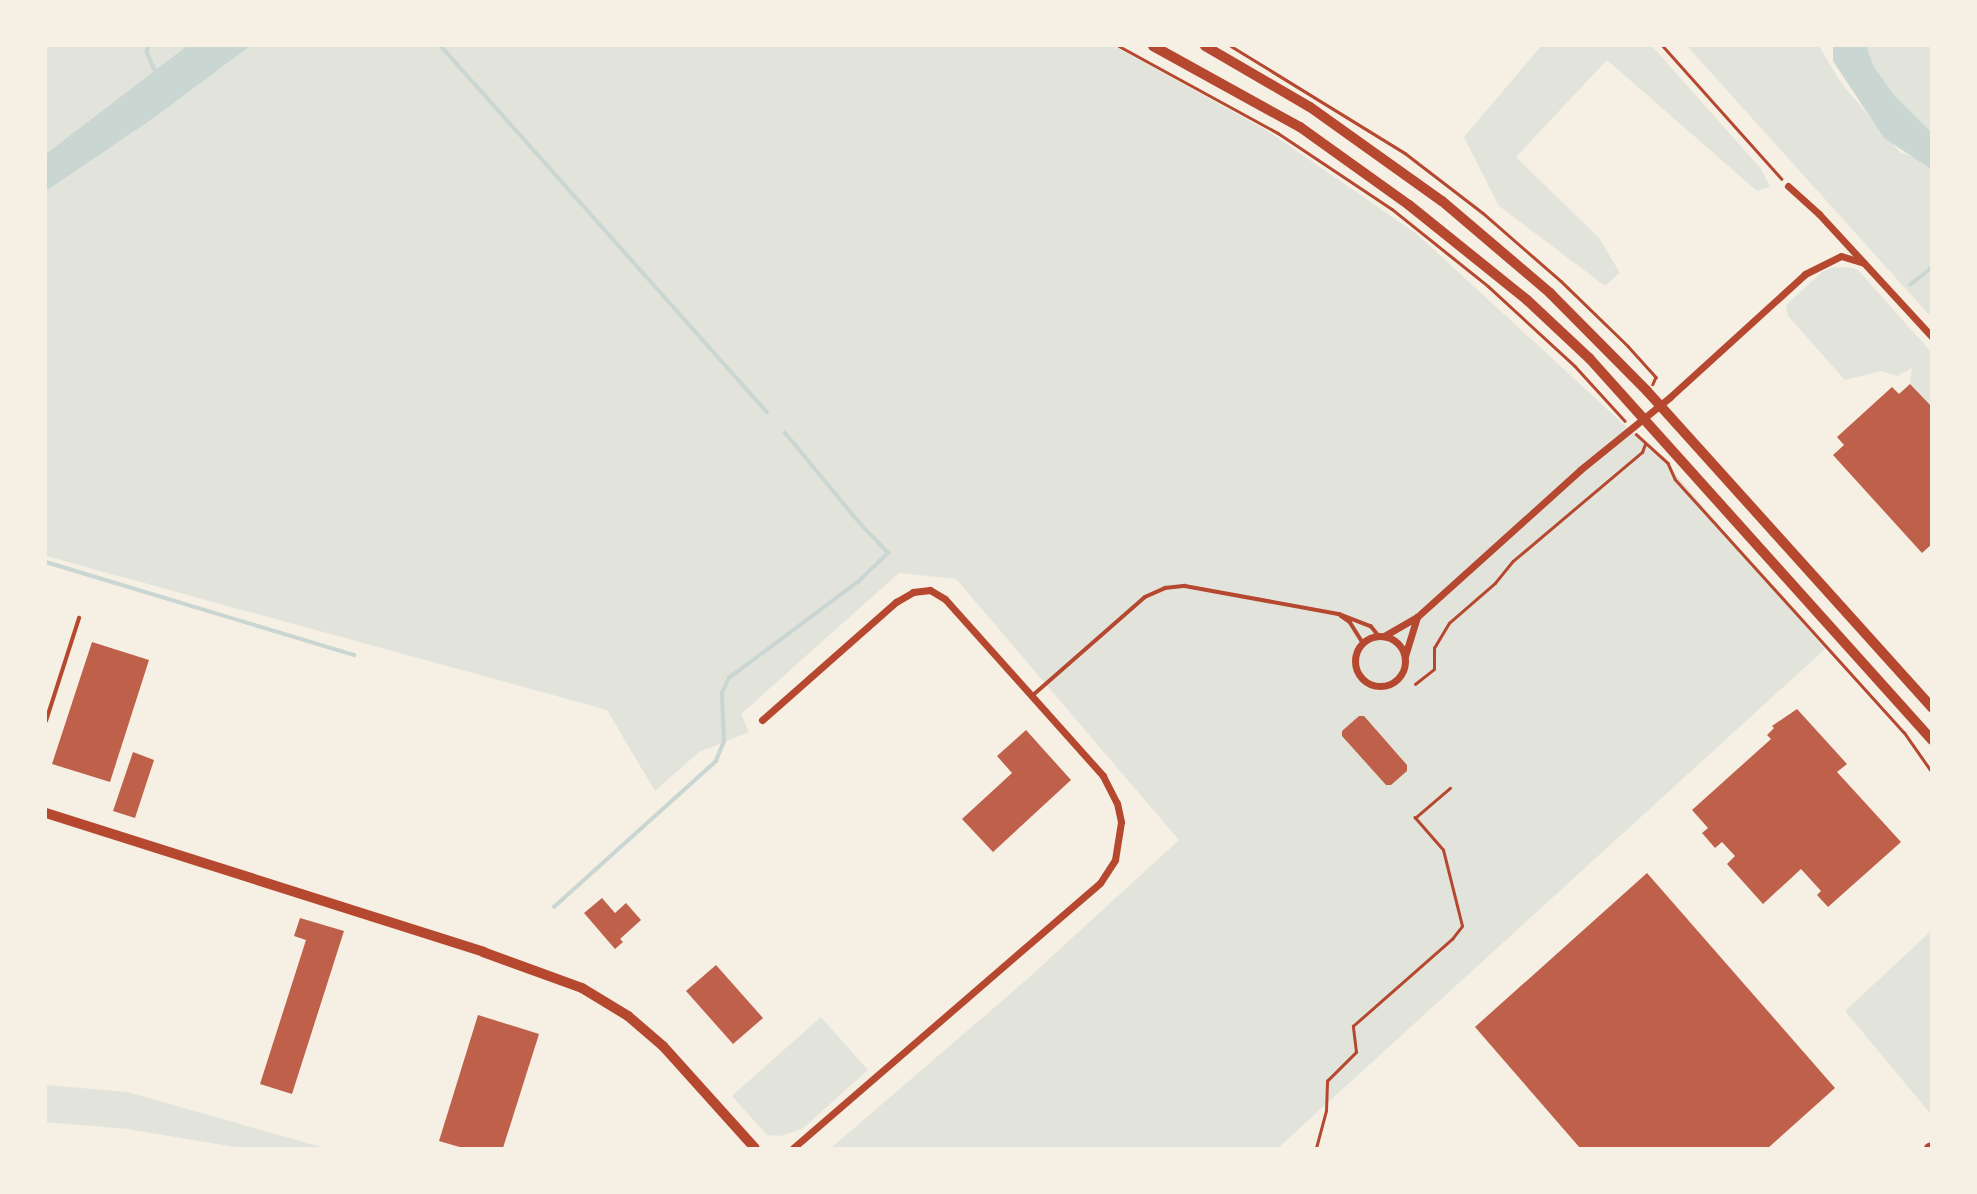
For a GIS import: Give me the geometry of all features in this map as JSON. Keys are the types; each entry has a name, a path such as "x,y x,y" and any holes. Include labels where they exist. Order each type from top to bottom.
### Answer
{"main road":[{"path":"1153,46 1300,128 1418,211 1527,300 1590,359 1931,740"},
{"path":"1205,46 1310,107 1442,201 1550,293 1660,406 1931,708"}],"street":[{"path":"1788,186 1864,263 1931,337"},
{"path":"1417,617 1400,677 1385,686 1369,683 1357,671 1356,655 1363,643 1417,617 1580,470 1660,406 1805,274 1842,256 1864,263"},
{"path":"762,720 896,602 914,592 930,590 946,599 1111,788 1121,822 1115,860 1101,883 793,1149"},
{"path":"1382,636 1398,643 1405,656"},
{"path":"46,813 483,952 582,988 628,1016 663,1046 755,1149"}],"lane":[{"path":"1032,696 1145,597 1165,588 1185,586 1339,614 1371,626 1382,636"},
{"path":"1339,614 1350,622 1363,643"},
{"path":"46,721 79,618"}],"path":[{"path":"1119,46 1278,133 1392,209 1488,286 1575,366 1622,417"},
{"path":"1663,46 1788,186"},
{"path":"1415,684 1434,669 1434,648 1449,623 1495,583 1513,561 1642,452 1645,444 1668,463 1675,480 1904,732 1931,772"},
{"path":"1316,1149 1326,1111 1327,1081 1356,1052 1353,1026 1452,939 1461,926 1443,850 1415,818 1450,788"}],"shaded area":[{"path":"46,46 1114,46 1268,131 1417,234 1645,444 1654,449 1825,649 1278,1148 831,1148 1025,981 1179,840 956,579 899,573 741,714 749,732 699,752 655,791 607,710 46,556"},
{"path":"187,46 250,46 152,119 46,191 46,154"},
{"path":"1541,46 1652,46 1761,169 1770,187 1757,191 1607,60 1516,157 1599,238 1620,273 1605,286 1499,206 1464,137"},
{"path":"1687,46 1819,46 1841,83 1900,152 1931,164 1931,317"},
{"path":"1833,46 1866,46 1874,67 1894,95 1931,132 1931,169 1884,138 1833,61"},
{"path":"1854,46 1931,46 1931,141 1878,86"},
{"path":"1847,267 1858,270 1931,352 1931,407 1910,384 1912,368 1897,376 1881,371 1845,380 1788,316 1786,305 1822,272 1831,268"},
{"path":"1931,931 1932,1111 1929,1112 1845,1011"},
{"path":"821,1017 868,1070 802,1129 781,1136 767,1135 732,1096"},
{"path":"46,1085 127,1092 325,1148 241,1148 128,1129 46,1122"}],"building":[{"path":"1910,384 1932,407 1932,544 1922,553 1833,455 1844,445 1837,437 1892,387 1899,394"},
{"path":"92,642 149,660 110,782 52,764"},
{"path":"1797,709 1847,764 1837,772 1901,842 1828,907 1817,895 1821,891 1801,869 1763,904 1727,864 1735,856 1722,842 1715,848 1702,833 1708,828 1692,810 1771,739 1767,735 1774,728 1772,726"},
{"path":"1359,716 1364,716 1407,765 1407,771 1391,785 1386,785 1342,736 1342,731"},
{"path":"1026,730 1071,780 993,852 962,819 1012,773 997,756"},
{"path":"133,752 154,760 135,818 113,811"},
{"path":"1647,873 1835,1088 1768,1148 1580,1148 1475,1027"},
{"path":"602,898 615,913 626,903 641,920 620,939 623,942 615,949 584,913"},
{"path":"300,918 344,931 292,1094 260,1084 306,940 294,936"},
{"path":"716,965 763,1018 733,1044 686,991"},
{"path":"478,1015 539,1034 503,1148 463,1148 439,1141"}],"waterway":[{"path":"149,46 147,52 157,74"},
{"path":"441,46 767,412"},
{"path":"1910,285 1932,267"},
{"path":"554,907 716,761 724,741 722,693 729,678 858,582 888,553 860,524 785,433"},
{"path":"46,562 354,655"}]}
